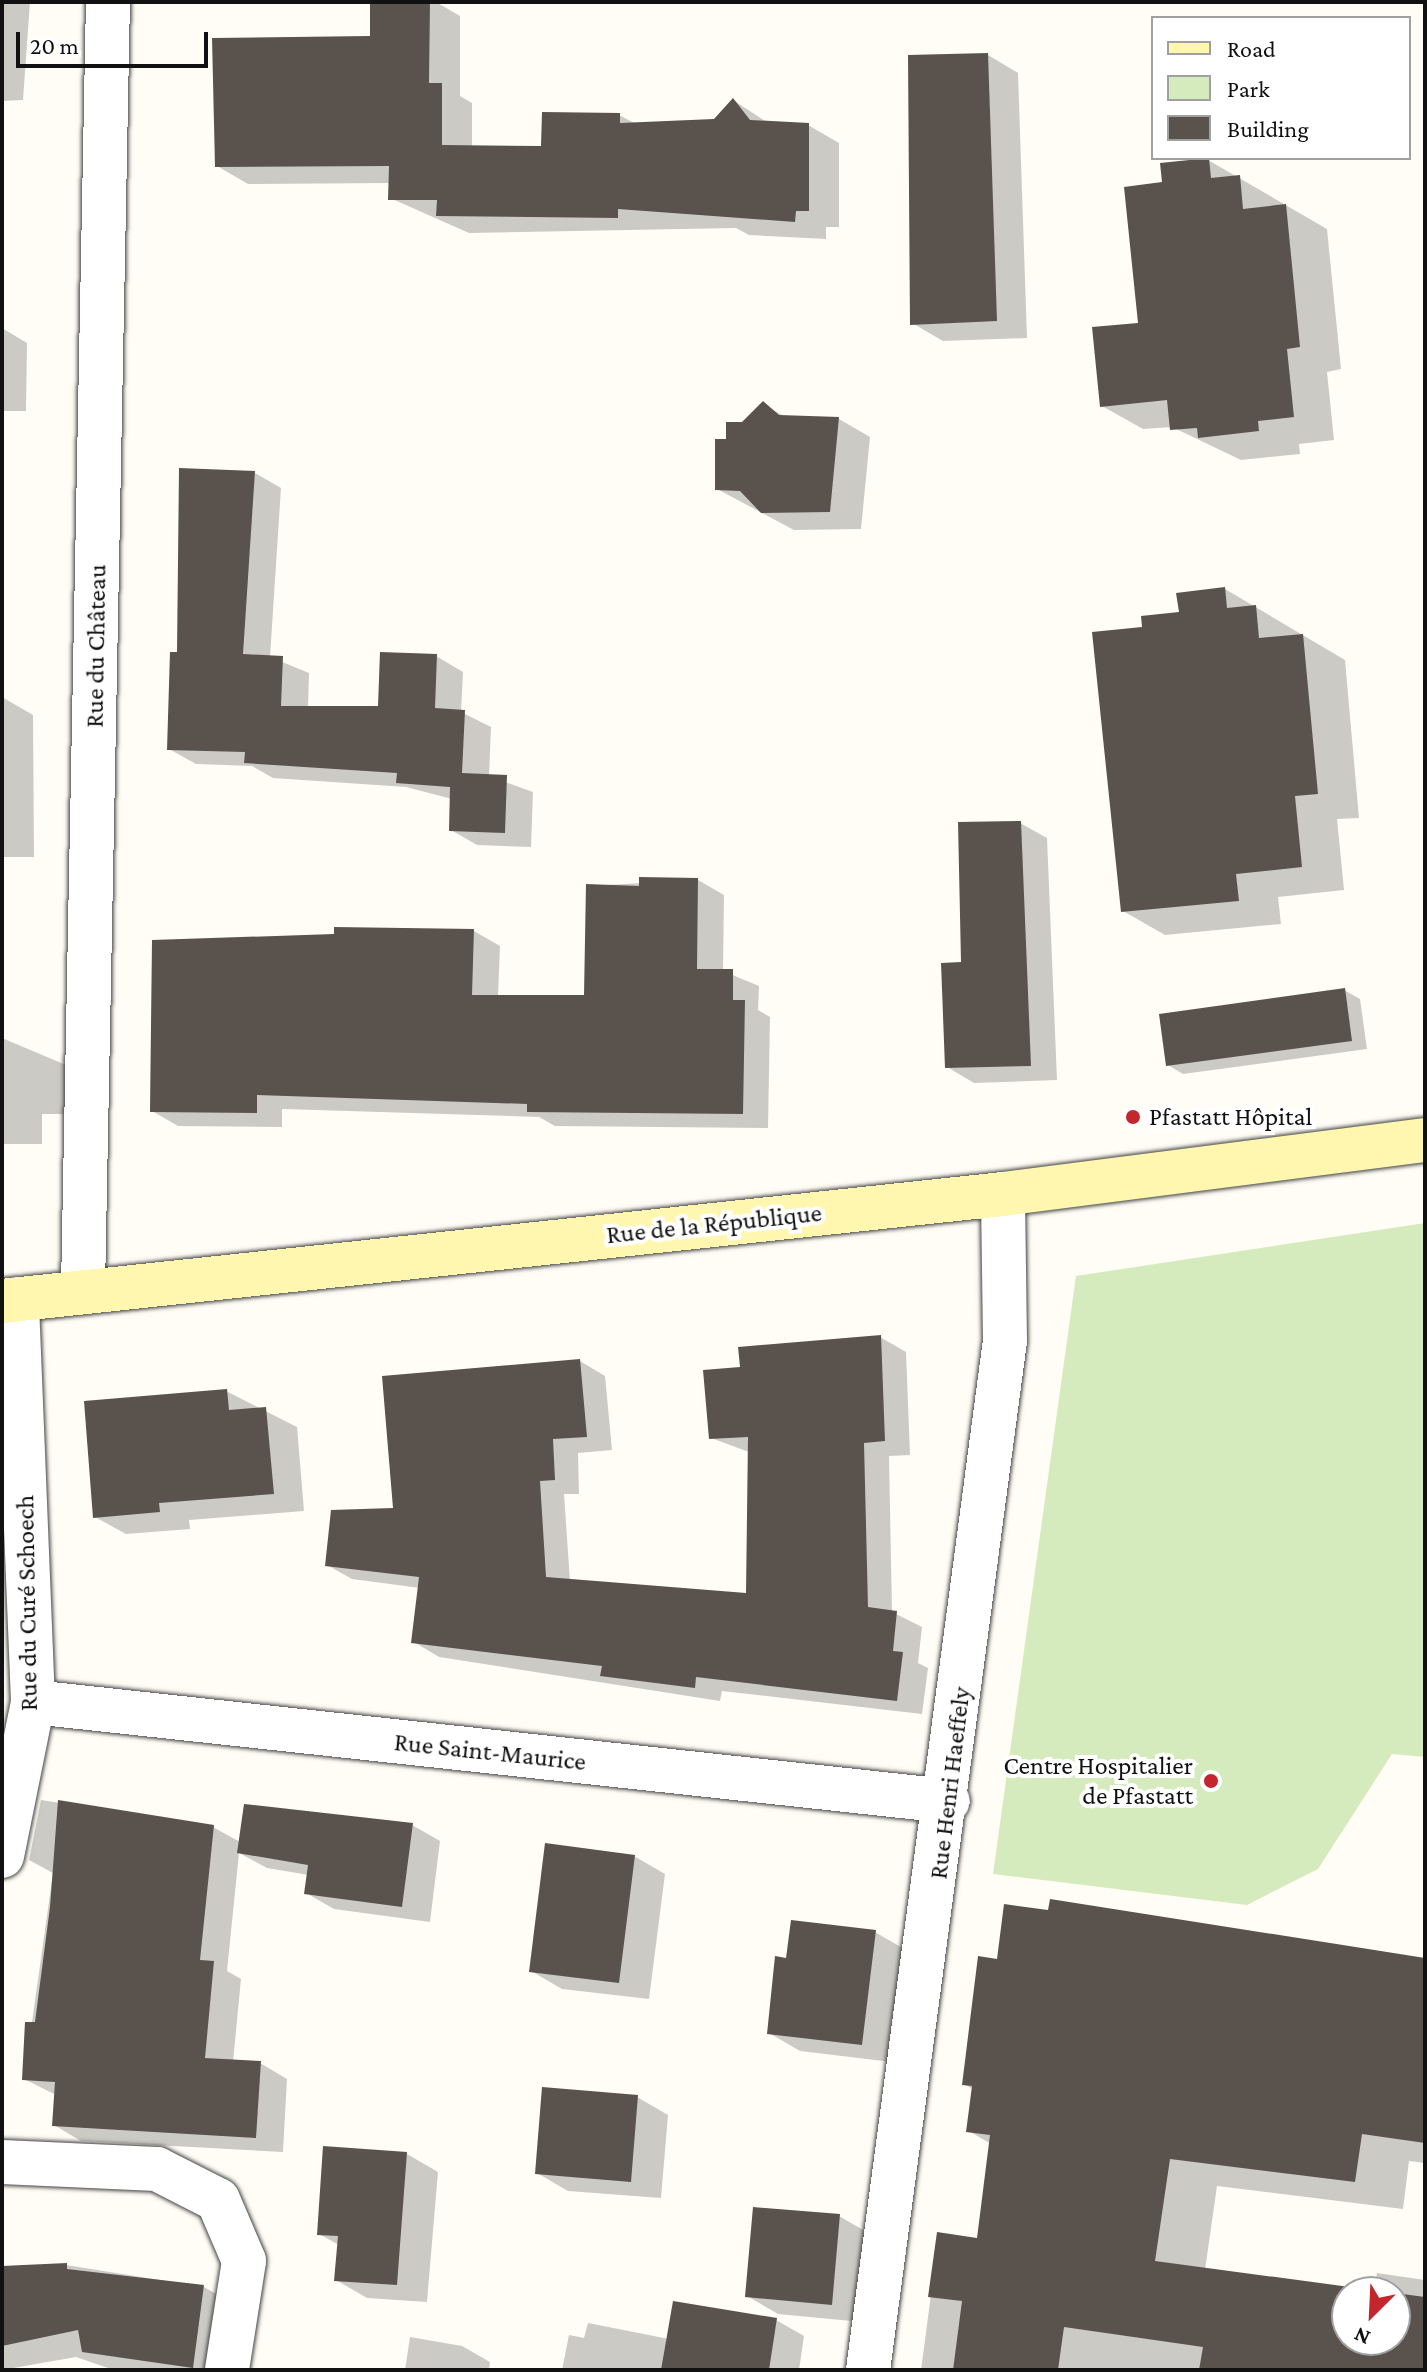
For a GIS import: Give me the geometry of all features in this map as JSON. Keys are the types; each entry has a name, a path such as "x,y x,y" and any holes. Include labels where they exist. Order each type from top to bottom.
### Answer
{"main road":[{"name":"Rue de la République","path":"9,1300 83,1289 1003,1194 1425,1140"}],"street":[{"name":"Rue du Château","path":"83,1289 108,2"},
{"name":"Rue Henri Haeffely","path":"868,2370 948,1801 1005,1341 1003,1194"},
{"name":"Rue du Curé Schoech","path":"2,1856 33,1702 9,1300"},
{"name":"Rue Saint-Maurice","path":"33,1702 948,1801"},
{"path":"2,2162 157,2169 218,2200 244,2261 227,2370"}],"green space":[{"path":"1425,1223 1425,1757 1392,1754 1318,1869 1247,1905 993,1874 1076,1276"}],"building":[{"path":"370,2 430,2 429,83 442,83 442,145 541,146 542,112 620,113 620,123 714,119 733,98 750,120 809,123 809,211 796,211 795,222 618,209 618,218 436,216 437,200 388,200 389,166 215,167 212,38 370,36"},
{"path":"988,53 997,321 910,325 908,55"},
{"path":"1209,160 1211,178 1240,175 1243,209 1286,204 1300,347 1287,349 1294,417 1258,421 1259,431 1198,438 1197,428 1170,430 1167,400 1100,407 1092,327 1138,323 1124,187 1162,182 1160,163"},
{"path":"763,401 779,415 839,417 830,512 761,513 740,491 715,490 715,439 726,439 726,422 742,422"},
{"path":"179,468 255,471 243,654 283,656 281,706 378,706 380,652 437,654 435,708 465,710 462,773 507,775 505,833 449,831 450,787 396,783 397,773 244,763 245,752 167,750 170,652 177,652"},
{"path":"1225,587 1227,608 1256,605 1259,638 1303,634 1318,794 1295,796 1302,867 1236,874 1239,901 1121,912 1092,632 1142,627 1141,616 1179,612 1176,593"},
{"path":"1021,821 1031,1066 945,1068 941,963 961,962 958,822"},
{"path":"639,877 698,878 697,969 733,969 733,1000 745,1000 743,1114 527,1112 527,1104 257,1095 257,1113 150,1112 152,940 334,934 334,927 474,929 472,995 584,995 586,884 639,886"},
{"path":"1345,988 1352,1041 1166,1066 1159,1014"},
{"path":"881,1335 885,1441 864,1443 868,1607 897,1611 893,1651 903,1652 897,1701 696,1677 695,1688 600,1676 602,1666 411,1643 419,1577 325,1566 331,1510 393,1508 382,1376 580,1359 587,1437 553,1439 555,1480 540,1481 546,1577 746,1593 748,1437 709,1439 703,1370 740,1367 738,1347"},
{"path":"227,1389 229,1410 266,1407 274,1494 159,1503 160,1512 93,1518 84,1401"},
{"path":"58,1800 214,1825 200,1960 214,1961 205,2058 261,2061 256,2138 52,2126 55,2082 22,2080 25,2022 35,2022 50,1907"},
{"path":"244,1804 413,1823 402,1907 304,1894 308,1865 237,1853"},
{"path":"545,1843 635,1855 619,1983 529,1972"},
{"path":"1050,1899 1425,1958 1425,2143 1362,2134 1355,2182 1170,2159 1155,2261 1331,2285 1331,2356 1411,2356 1411,2295 1425,2297 1425,2370 1199,2370 1203,2347 1064,2327 1058,2370 953,2370 962,2301 928,2297 937,2232 977,2238 990,2135 966,2132 972,2086 962,2085 978,1956 997,1959 1004,1904 1048,1910"},
{"path":"791,1920 876,1930 862,2045 767,2034 775,1956 786,1958"},
{"path":"542,2087 638,2095 631,2182 535,2174"},
{"path":"323,2146 407,2152 397,2285 334,2281 338,2236 317,2235"},
{"path":"753,2207 840,2214 832,2305 745,2297"},
{"path":"67,2263 67,2269 204,2285 193,2368 82,2352 78,2330 2,2346 2,2266"},
{"path":"673,2301 777,2318 769,2370 661,2370"}],"place":[{"name":"Pfastatt Hôpital","path":"1133,1117"},
{"name":"Centre Hospitalier de Pfastatt","path":"1211,1781"}]}
